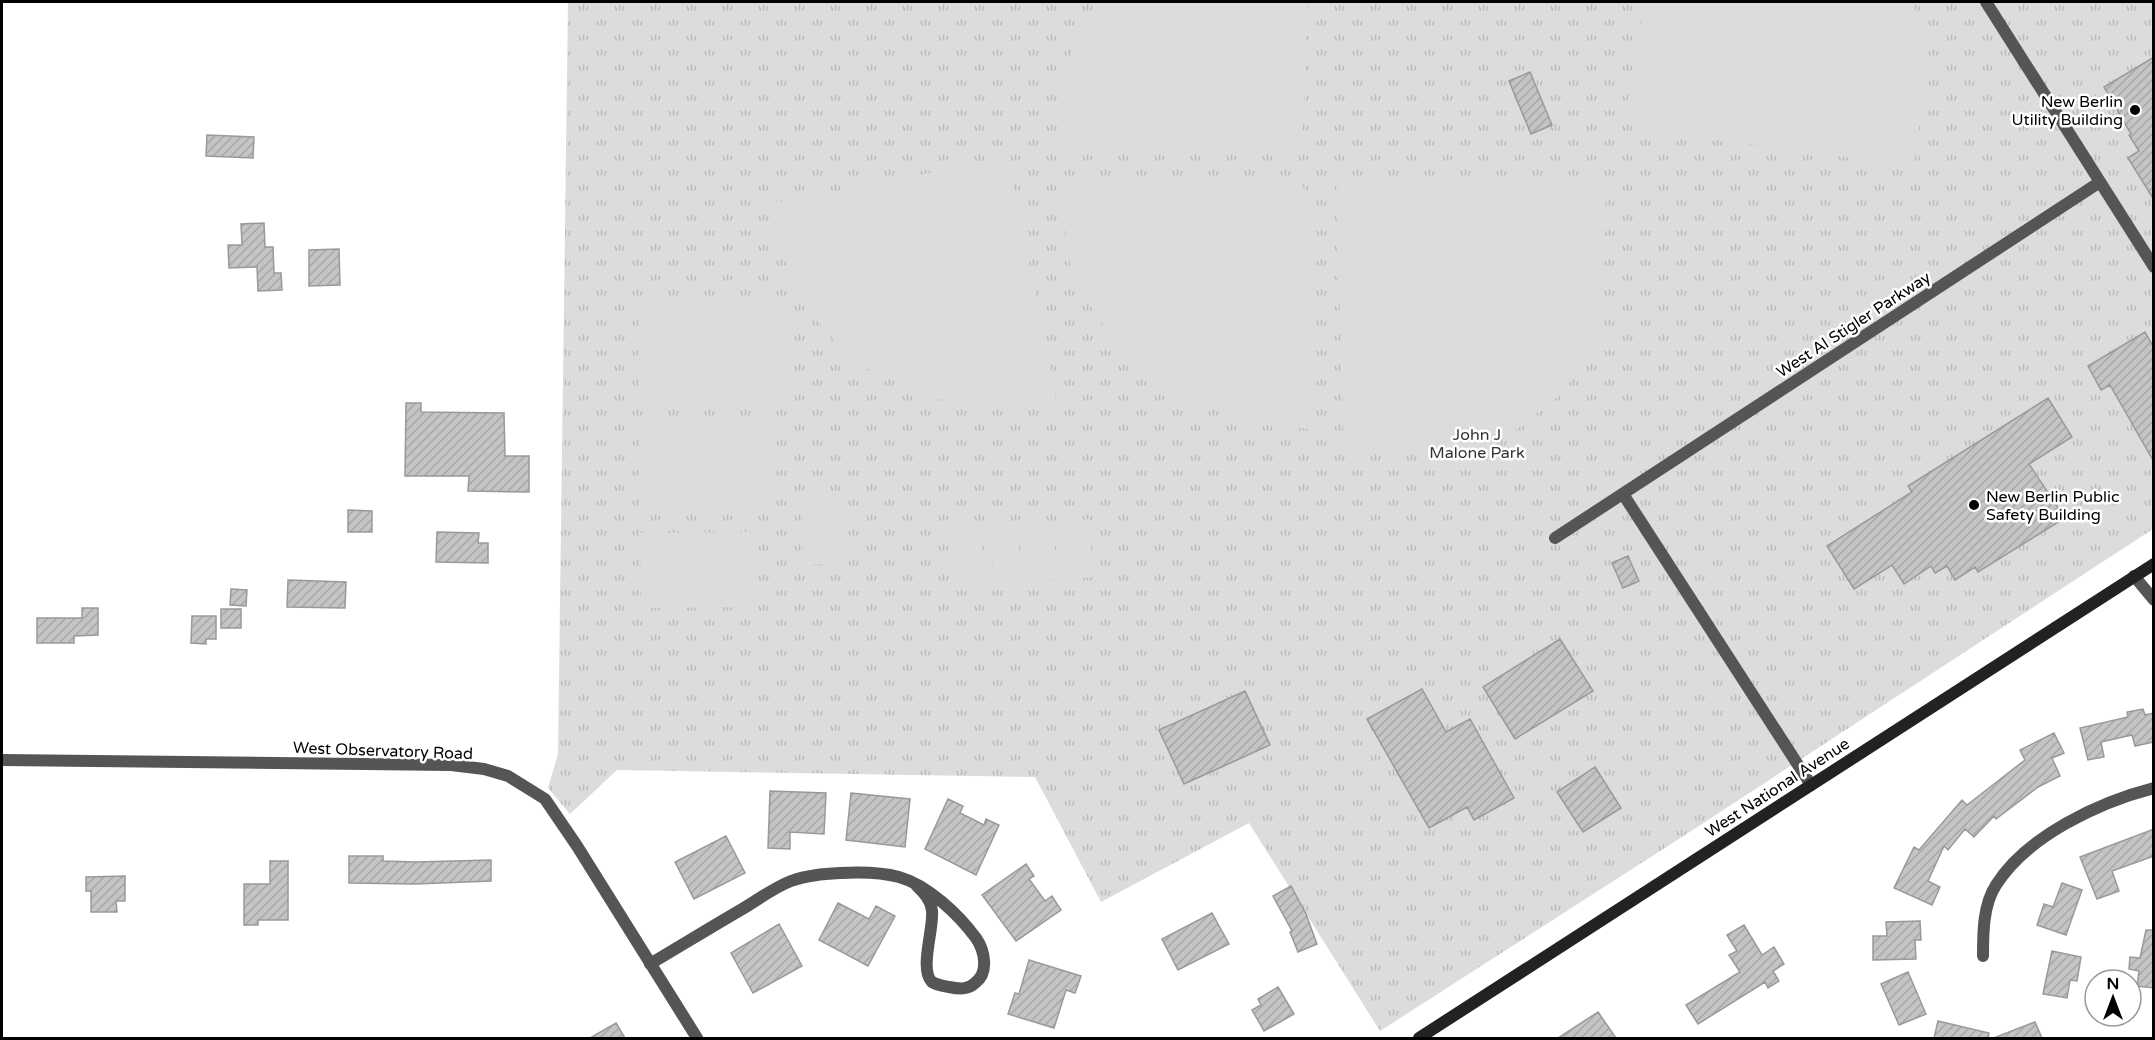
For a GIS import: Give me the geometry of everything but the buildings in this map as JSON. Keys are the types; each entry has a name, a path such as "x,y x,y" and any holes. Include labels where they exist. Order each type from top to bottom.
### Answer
{"main road":[{"name":"West National Avenue","path":"1419,1038 2154,564"}],"street":[{"path":"1986,2 2154,267"},
{"name":"West Al Stigler Parkway","path":"1555,538 2100,182"},
{"path":"1623,494 1811,785"},
{"path":"2134,576 2154,600"},
{"name":"West Observatory Road","path":"2,760 451,765 483,769 508,776 544,799 577,846 697,1038"},
{"path":"1983,956 1983,940 1990,899 1996,885 2015,862 2048,835 2074,819 2114,801 2154,788"},
{"path":"650,963 790,881 830,873 880,873 901,877 916,885 936,897 969,928 981,945 984,959 983,971 978,981 971,987 959,989 931,981 926,971 926,963 931,935 932,910 927,897 916,885"}],"green space":[{"name":"John J Malone Park","path":"568,2 2153,2 2153,529 1380,1031 1249,823 1101,902 1035,777 617,770 570,814 548,788 558,754"},
{"path":"1098,2 1308,2 1302,141 1293,151 1060,149 1063,70"},
{"path":"1645,2 1911,2 1929,53 1914,166 1641,130 1626,110"},
{"path":"994,161 1011,170 1056,400 1003,408 931,398 855,363 799,301 766,204"},
{"path":"1346,177 1606,180 1603,325 1585,364 1556,398 1512,433 1475,448 1344,447 1336,189"},
{"path":"1058,179 1301,184 1309,195 1309,429 1257,424 1183,399 1120,354 1071,273"},
{"path":"790,303 791,401 638,403 638,304"},
{"path":"639,424 774,424 772,512 640,511"},
{"path":"802,495 841,496 842,563 803,565"},
{"path":"1089,519 1093,577 1066,579 1062,521"},
{"path":"1053,522 1057,580 1030,582 1026,524"},
{"path":"1017,525 1022,583 995,585 990,527"},
{"path":"981,529 985,587 958,588 954,530"},
{"path":"753,532 753,607 641,608 640,533"}],"place":[{"name":"New Berlin Utility Building","path":"2135,110"},
{"name":"New Berlin Public Safety Building","path":"1974,505"}]}
